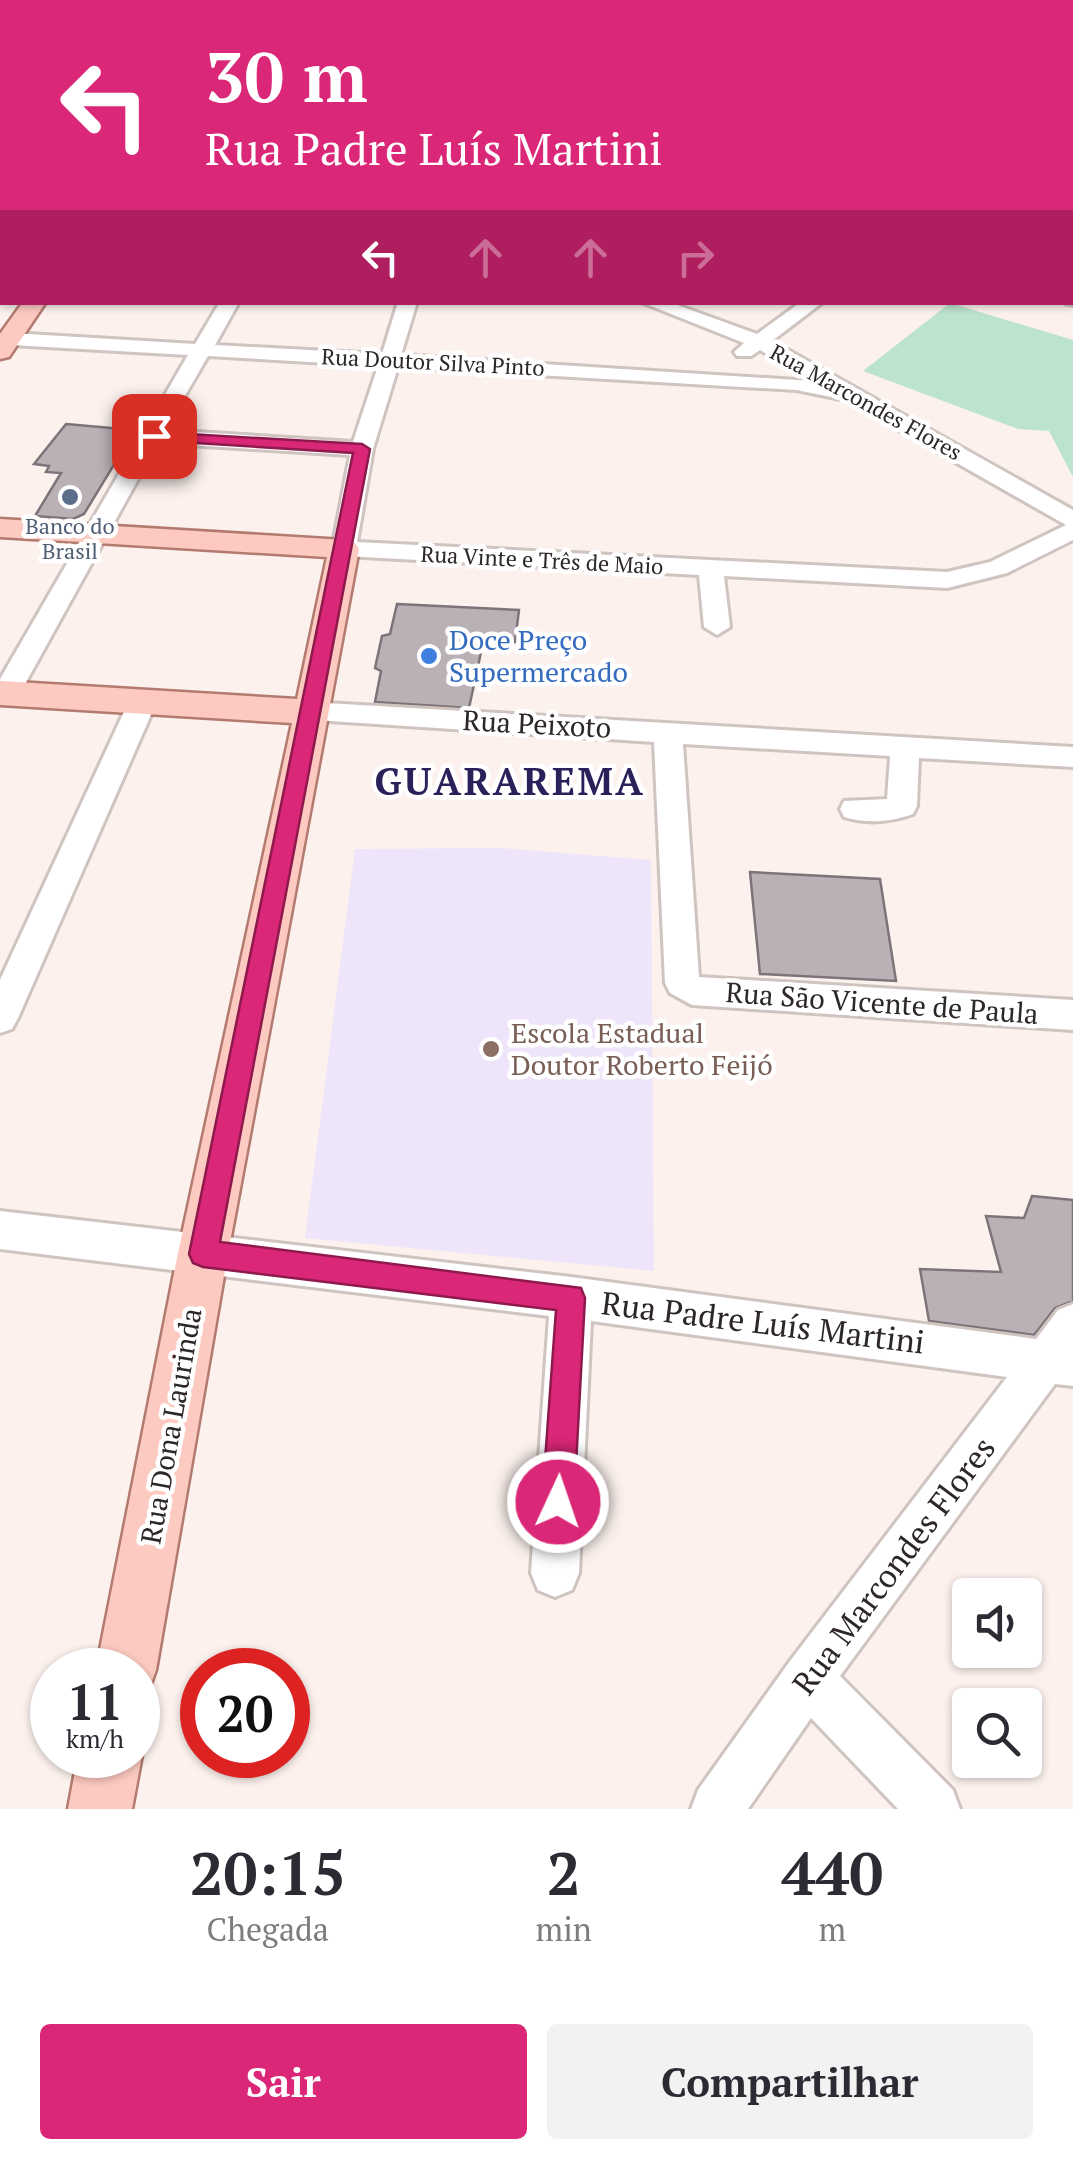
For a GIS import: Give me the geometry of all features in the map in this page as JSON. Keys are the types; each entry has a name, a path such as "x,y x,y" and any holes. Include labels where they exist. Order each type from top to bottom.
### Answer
{"main road":[{"path":"6,345 33,305"},
{"name":"Rua Vinte e Três de Maio","path":"0,528 344,549"},
{"name":"Rua Dona Laurinda","path":"130,1648 203,1254 344,549"},
{"name":"Rua Peixoto","path":"3,693 309,712"},
{"path":"100,1809 106,1778"}],"street":[{"path":"3,693 228,305"},
{"name":"Rua Dona Laurinda","path":"344,549 362,449 407,305"},
{"name":"Rua Marcondes Flores","path":"658,305 758,341 803,377 855,394 1073,520"},
{"path":"708,379 810,305"},
{"name":"Rua Doutor Silva Pinto","path":"6,345 203,349 708,379 803,377"},
{"path":"154,436 362,449"},
{"name":"Rua Vinte e Três de Maio","path":"344,549 947,580 998,568 1073,531"},
{"path":"710,569 717,627"},
{"path":"0,1018 143,701"},
{"name":"Rua Peixoto","path":"309,712 1073,757"},
{"name":"Rua São Vicente de Paula","path":"668,731 682,983 692,991 1073,1015"},
{"path":"855,809 891,810 902,806 906,756 902,746"},
{"name":"Rua Padre Luís Martini","path":"0,1230 571,1298 1065,1350"},
{"path":"554,1574 571,1298"},
{"name":"Rua Marcondes Flores","path":"718,1809 808,1679 1065,1350"},
{"path":"808,1679 934,1809"}],"shaded area":[{"name":"Escola Estadual Doutor Roberto Feijó","path":"501,848 651,860 654,1271 305,1238 355,849"}],"green space":[{"path":"947,305 1073,340 1073,477 1049,431 1018,429 863,371"}],"building":[{"path":"66,424 135,430 84,514 73,519 35,516 61,473 46,472 49,466 34,464"},
{"name":"Doce Preço Supermercado","path":"397,604 519,610 515,642 483,643 469,708 375,702 381,671 375,668 382,636 390,634"},
{"path":"750,872 880,879 896,981 760,974"},
{"path":"1032,1196 1073,1200 1073,1301 1055,1308 1034,1335 929,1321 920,1269 1001,1272 986,1216 1024,1218"}],"place":[{"name":"Banco do Brasil","path":"70,497"},
{"name":"Doce Preço Supermercado","path":"429,656"},
{"name":"Escola Estadual Doutor Roberto Feijó","path":"491,1049"}],"district":[{"name":"GUARAREMA","path":"510,782"}],"route":[{"path":"154,436 362,449 203,1254 571,1298 558,1502"}]}
